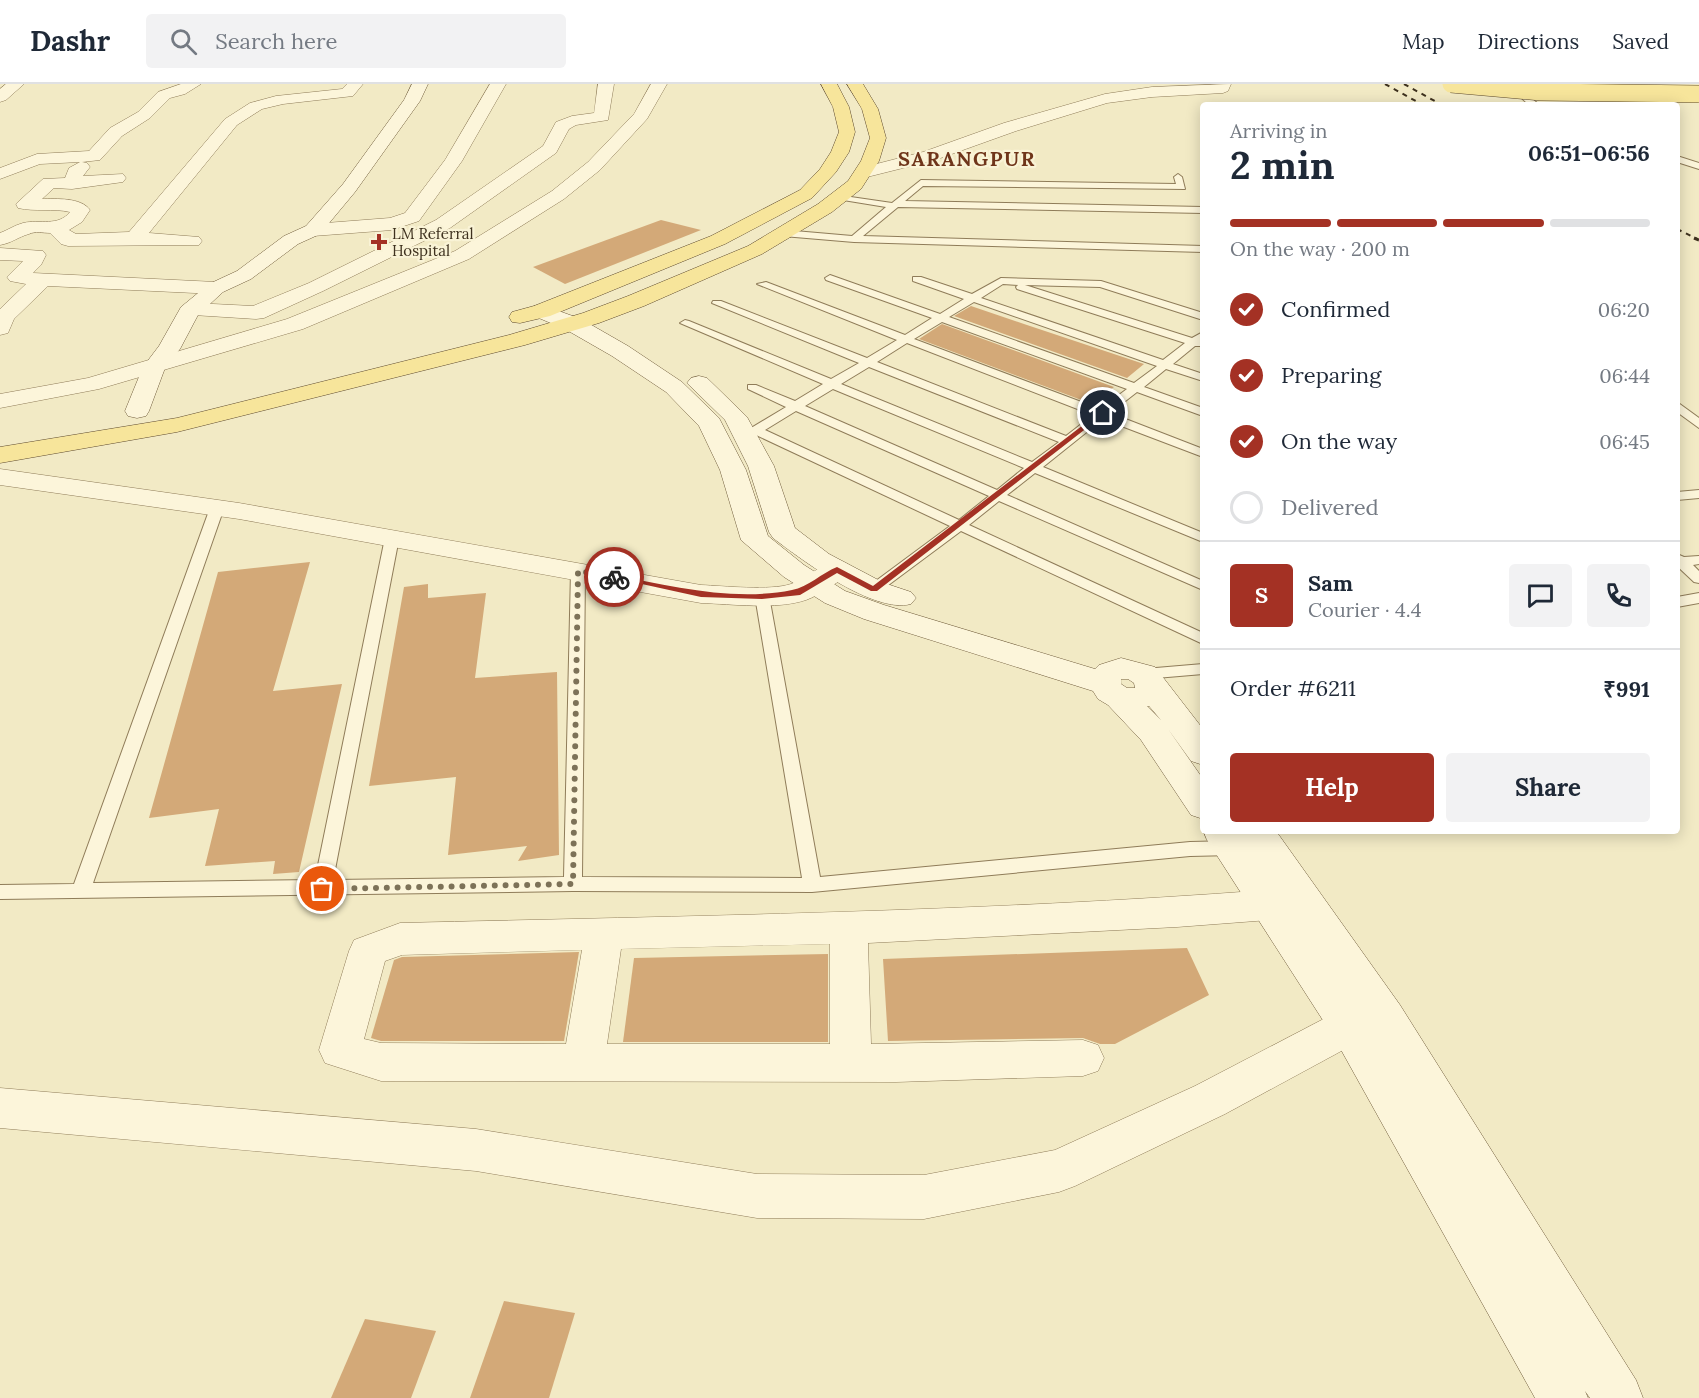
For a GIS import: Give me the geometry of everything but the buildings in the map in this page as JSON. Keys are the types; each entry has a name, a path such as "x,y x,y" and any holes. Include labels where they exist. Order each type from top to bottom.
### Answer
{"main road":[{"path":"0,455 177,424 518,340 806,194 827,172 840,152 847,132 841,107 829,84"},
{"path":"501,322 566,314 636,301 755,250 825,208 855,184 870,161 878,138 870,109 855,84"},
{"path":"1451,84 1541,92 1699,94"},
{"path":"114,414 173,405 230,391"}],"street":[{"path":"0,97 16,84"},
{"path":"72,183 75,172 94,156 116,132 144,115 164,95 193,84"},
{"path":"135,238 231,122 256,106 282,99 347,93 355,84"},
{"path":"313,230 356,178 412,101 420,84"},
{"path":"137,411 153,367 169,349 173,338 193,309 216,288 244,275 291,240 313,230 351,225 392,224 412,217 453,161 498,84"},
{"path":"193,309 256,313 316,287 443,224 550,149 562,126 602,117 606,84"},
{"path":"0,401 91,384 295,324 462,255 558,195 594,166 642,117 659,84"},
{"path":"1105,99 1120,92 1126,84"},
{"path":"863,173 929,156 1021,124 1105,99 1152,92 1222,88 1223,84"},
{"path":"0,174 38,159 94,156"},
{"path":"8,278 34,261 36,255 1,251 7,239 26,228 57,228 69,224 81,210 64,204 25,204 49,183 117,178"},
{"path":"57,228 60,234 68,236 68,240 135,238 192,241"},
{"path":"8,278 216,288"},
{"path":"0,328 4,318 43,280"},
{"path":"566,314 640,343 696,380 735,417 750,433 783,532 819,560 835,597 874,612 1128,682 1153,732 1200,802"},
{"path":"566,314 675,387 710,423 734,470 756,540 794,572 874,589 1128,682 1183,725 1200,749"},
{"path":"0,477 218,508 701,594 762,596 797,593 826,577"},
{"path":"1245,839 1269,905 1368,1022 1563,1398"},
{"path":"1245,839 1618,1398"},
{"path":"1083,1058 851,1063 381,1062 340,1050 368,951 400,939 849,928 1177,912 1269,905"},
{"path":"849,928 851,1063"},
{"path":"584,1061 604,933"},
{"path":"0,1108 476,1150 757,1196 924,1197 1059,1170 1210,1100 1368,1022"}],"lane":[{"path":"1511,84 1531,102"},
{"path":"1680,160 1699,166"},
{"path":"854,239 921,183 1182,187 1178,177"},
{"path":"840,196 895,205 1200,210"},
{"path":"783,233 854,239 1200,249"},
{"path":"830,278 1200,411"},
{"path":"917,279 1200,377"},
{"path":"1001,281 1200,341"},
{"path":"750,433 1001,281 1101,284 1200,316"},
{"path":"762,284 1200,452"},
{"path":"717,303 1068,441"},
{"path":"685,323 1200,537"},
{"path":"874,589 959,526 1136,387 1200,341"},
{"path":"752,387 1200,585"},
{"path":"1680,408 1699,424"},
{"path":"750,433 959,526 1200,638"},
{"path":"1680,496 1699,494"},
{"path":"81,891 218,508"},
{"path":"322,889 392,538"},
{"path":"1680,560 1699,560"},
{"path":"1680,561 1699,579"},
{"path":"573,884 578,571"},
{"path":"762,596 812,885"},
{"path":"1680,601 1699,598"},
{"path":"1128,682 1200,670"},
{"path":"0,892 573,884 812,885 1190,849 1245,839"}],"railway":[{"path":"1385,84 1418,102"},
{"path":"1404,84 1437,102"},
{"path":"1680,230 1697,239"},
{"path":"1694,238 1699,240"}],"way so far":[{"path":"322,889 573,884 578,571 614,577"}],"place":[{"name":"LM Referral Hospital","path":"379,242"}],"district":[{"name":"SARANGPUR","path":"967,158"}],"route":[{"path":"614,577 701,594 762,596 797,593 837,570 874,589 959,526 1103,413"}]}
